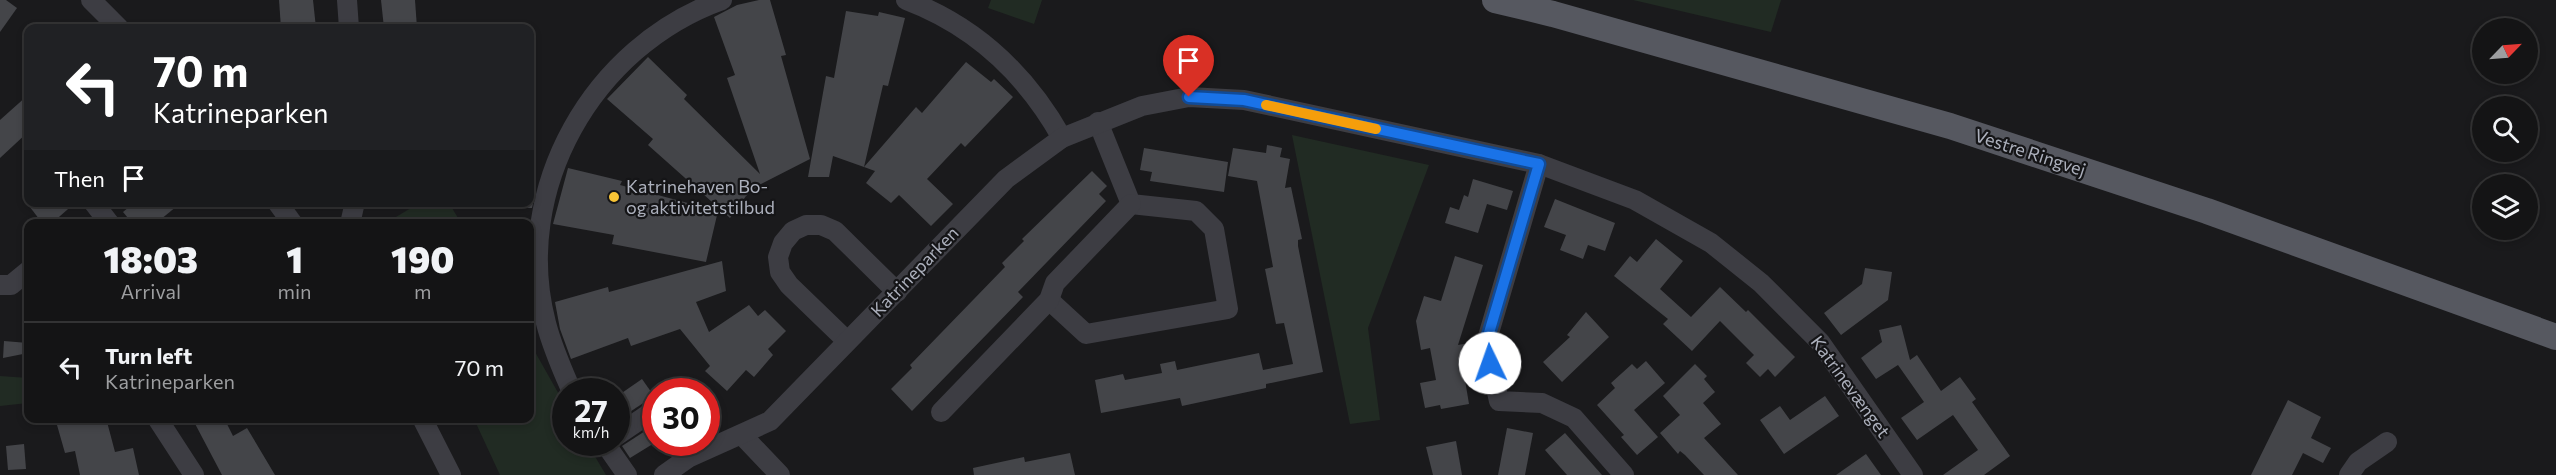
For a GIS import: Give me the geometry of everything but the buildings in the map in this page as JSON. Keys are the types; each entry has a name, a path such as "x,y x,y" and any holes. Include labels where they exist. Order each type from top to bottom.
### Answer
{"main road":[{"name":"Vestre Ringvej","path":"1495,0 1564,17 1950,126 2207,211 2556,337"}],"street":[{"path":"91,0 115,24"},
{"path":"347,0 349,24"},
{"path":"566,378 546,322 539,284 539,246 543,208 553,171 568,136 587,103 611,73 639,46 670,24 722,0"},
{"path":"906,0 960,26 991,48 1019,75 1062,138"},
{"name":"Katrineparken","path":"720,441 742,435 770,421 1006,179 1062,138 1142,106 1189,97 1244,100 1539,164"},
{"path":"1098,122 1131,204"},
{"path":"1539,164 1486,343 1499,401 1542,403 1574,418 1624,475"},
{"name":"Katrinevænget","path":"1539,164 1635,200 1710,243 1761,283 1820,342 1913,475"},
{"path":"1049,300 1086,334 1228,309 1214,229 1196,211 1131,204"},
{"path":"941,412 1049,300 1055,283 1131,204"},
{"path":"847,341 789,285 780,272 778,257 783,243 793,231 806,225 821,225 835,231 897,292"},
{"path":"0,285 11,285 24,274"},
{"path":"160,423 194,475"},
{"path":"425,423 451,475"},
{"path":"742,435 780,475"},
{"path":"2349,475 2358,462 2387,442"},
{"path":"614,456 627,475"},
{"name":"Katrineparken","path":"664,475 678,456"}],"shaded area":[{"path":"991,0 1042,0 1034,24 988,8"},
{"path":"1633,0 1781,0 1771,32"},
{"path":"1292,135 1429,165 1368,328 1380,420 1350,424"},
{"path":"413,207 451,207 459,219 393,219"},
{"path":"534,350 552,382 552,456 595,456 606,475 500,475 476,423 534,423"},
{"path":"0,376 24,378 24,403 0,406"}],"slow traffic":[{"path":"1266,105 1376,129"}],"place":[{"name":"Katrinehaven Bo- og aktivitetstilbud","path":"614,197"}],"route":[{"path":"1189,97 1244,100 1539,164 1486,343 1490,363"}]}
